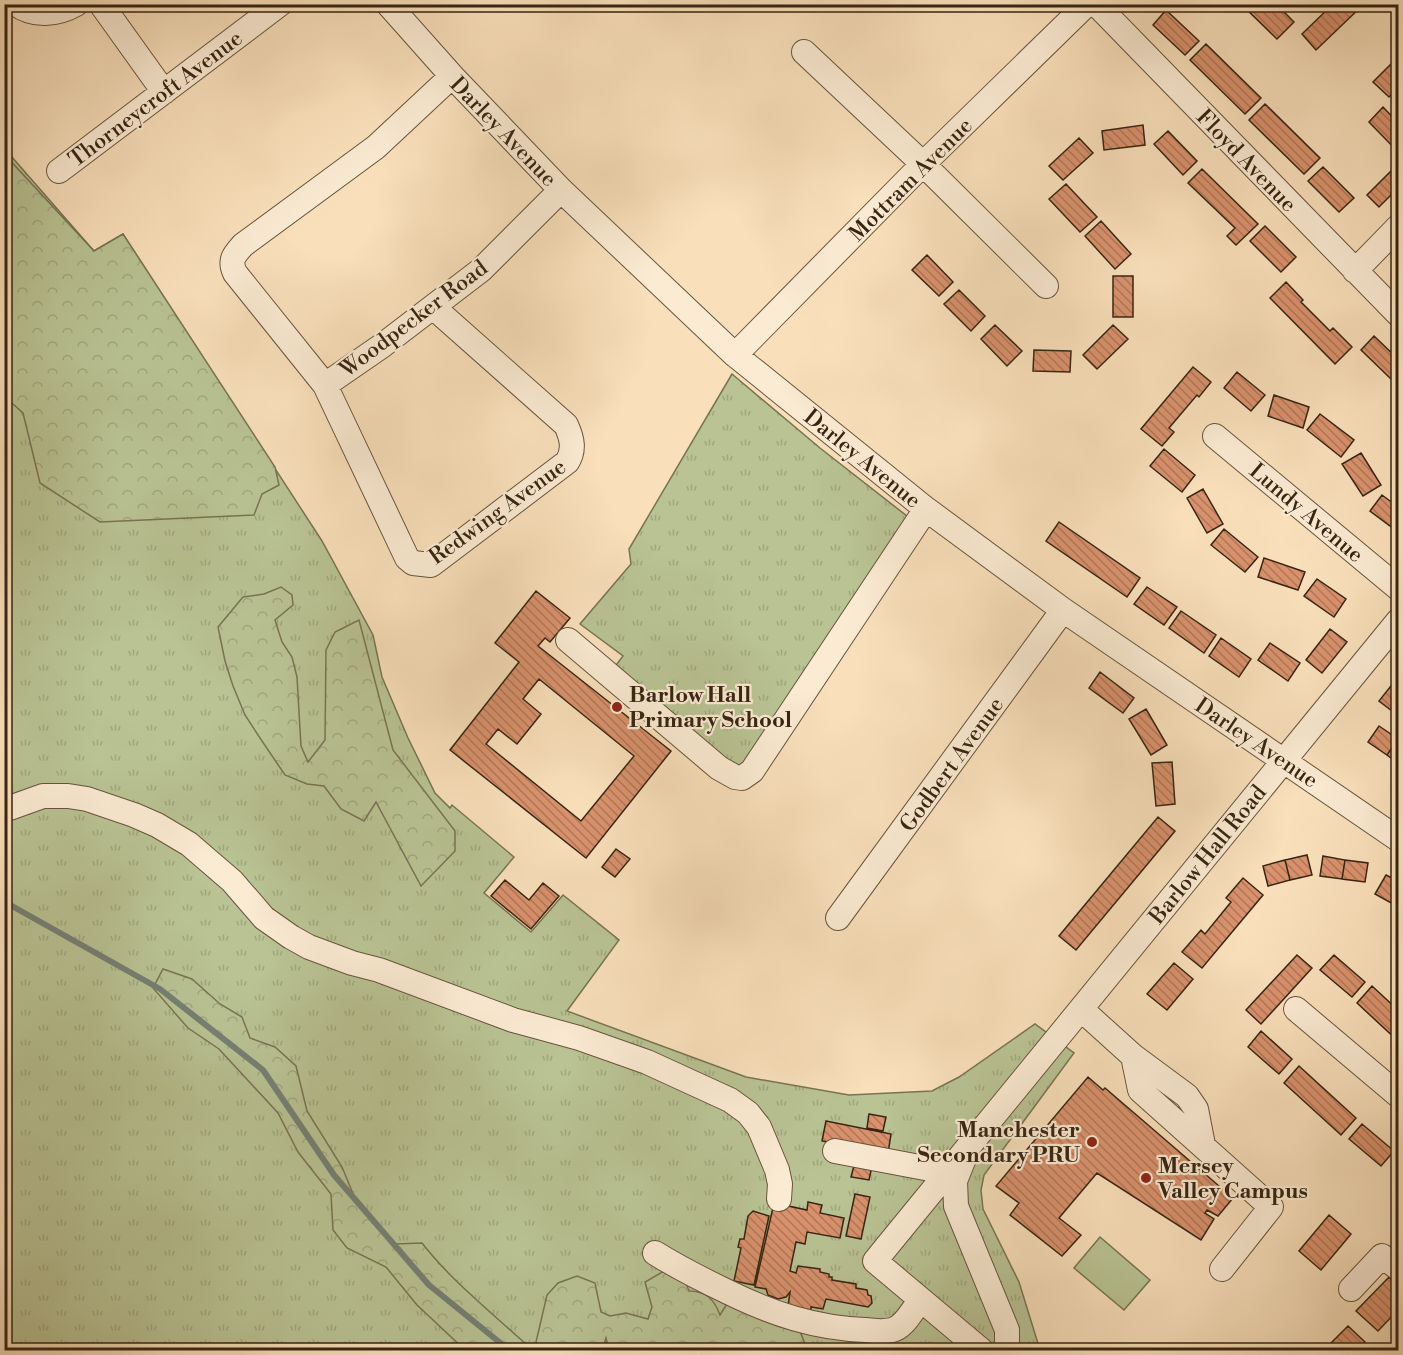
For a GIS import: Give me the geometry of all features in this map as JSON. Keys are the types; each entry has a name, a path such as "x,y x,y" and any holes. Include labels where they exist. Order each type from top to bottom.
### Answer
{"street":[{"path":"16,4 33,13 51,13 76,4"},
{"path":"101,4 164,92"},
{"name":"Thorneycroft Avenue","path":"59,171 280,4"},
{"name":"Darley Avenue","path":"388,4 452,76 561,190 735,355 926,509 1063,610 1398,838"},
{"name":"Mottram Avenue","path":"735,355 923,164 1087,4"},
{"name":"Floyd Avenue","path":"1096,4 1398,314"},
{"path":"804,52 923,164 1046,286"},
{"name":"Woodpecker Road","path":"452,76 376,147 243,245 233,256 231,265 235,273 325,385 481,270 561,190"},
{"path":"1355,271 1398,227"},
{"name":"Redwing Avenue","path":"325,385 407,558 412,563 431,565 567,462 572,454 571,436 566,425 433,307"},
{"name":"Lundy Avenue","path":"1215,436 1398,588"},
{"path":"568,640 719,768 735,777 742,778 752,771 926,509"},
{"name":"Godbert Avenue","path":"838,918 1063,610"},
{"name":"Barlow Hall Road","path":"920,1301 875,1261 1398,621"},
{"path":"4,810 43,796 68,796 87,799 134,815 173,833 189,844 232,880 264,918 309,947 379,970 513,1020 579,1038 647,1062 730,1100 748,1113 759,1127 777,1170 780,1184 779,1199"},
{"path":"1081,1009 1133,1056 1140,1090 1271,1207 1222,1269"},
{"path":"1296,1009 1398,1095"},
{"path":"969,1144 956,1181 956,1206 1007,1330 1007,1346 1004,1350"},
{"path":"835,1151 946,1172"},
{"path":"655,1253 680,1269 752,1304 797,1321 849,1329 868,1340 904,1324 920,1301 981,1350"},
{"path":"1351,1289 1383,1256 1398,1268"}],"green space":[{"path":"4,148 94,251 123,234 322,541 373,635 382,677 435,793 450,808 452,805 514,857 484,893 531,932 563,895 619,940 567,1011 746,1077 849,1095 932,1091 959,1077 1035,1024 1074,1053 984,1175 981,1190 983,1209 1019,1282 1040,1350 5,1350"},
{"path":"4,154 94,251 123,234 275,467 279,485 262,494 254,515 100,522 40,483 23,413 5,397"},
{"path":"732,374 820,448 912,520 746,767 737,770 614,668 623,656 580,624 631,564 629,549"},
{"path":"281,587 292,595 293,605 275,620 282,642 292,657 297,677 301,746 308,762 325,740 326,650 335,632 359,620 393,750 455,831 455,851 421,886 376,802 364,821 341,809 324,786 307,784 285,775 245,715 225,661 218,627 243,597 264,594"},
{"path":"163,969 192,979 220,1004 242,1017 250,1038 275,1047 296,1066 307,1111 342,1167 354,1196 395,1244 422,1243 461,1285 532,1350 465,1350 417,1305 386,1267 347,1248 333,1230 331,1194 298,1152 278,1113 219,1049 188,1028 153,988"},
{"path":"1100,1237 1150,1280 1124,1310 1074,1268"},
{"path":"664,1271 683,1275 689,1291 700,1292 709,1297 720,1315 730,1299 744,1288 769,1298 786,1309 792,1316 807,1350 609,1350 606,1338 602,1350 542,1350 536,1342 547,1295 558,1283 577,1276 595,1283 601,1312 610,1316 626,1313 648,1319 652,1307 645,1282"}],"building":[{"path":"1241,4 1276,4 1294,22 1277,39"},
{"path":"1333,4 1364,4 1316,50 1302,34"},
{"path":"1166,10 1199,41 1185,55 1153,25"},
{"path":"1206,44 1261,98 1245,114 1190,60"},
{"path":"1398,57 1398,88 1389,97 1373,82"},
{"path":"1265,104 1320,158 1304,174 1249,120"},
{"path":"1383,107 1398,123 1398,152 1369,122"},
{"path":"1143,125 1145,145 1104,150 1102,131"},
{"path":"1168,131 1197,161 1183,175 1154,144"},
{"path":"1079,138 1093,153 1063,180 1049,166"},
{"path":"1397,165 1398,188 1379,207 1367,195"},
{"path":"1323,167 1354,198 1339,212 1308,181"},
{"path":"1202,169 1258,224 1236,245 1227,236 1235,228 1188,183"},
{"path":"1066,184 1097,217 1080,232 1049,199"},
{"path":"1101,221 1131,254 1115,269 1085,236"},
{"path":"1265,226 1296,257 1281,272 1250,241"},
{"path":"927,255 953,282 939,296 912,270"},
{"path":"1113,276 1133,276 1133,317 1113,317"},
{"path":"1286,282 1303,300 1301,302 1330,331 1333,328 1352,347 1335,364 1270,298"},
{"path":"959,290 985,316 971,331 944,304"},
{"path":"995,325 1022,351 1007,366 981,339"},
{"path":"1113,325 1128,339 1097,369 1083,355"},
{"path":"1374,336 1398,359 1398,371 1391,379 1361,350"},
{"path":"1034,350 1071,351 1070,372 1033,371"},
{"path":"1193,367 1211,382 1169,428 1174,432 1162,446 1141,429"},
{"path":"1237,372 1265,395 1251,411 1224,388"},
{"path":"1274,395 1309,407 1303,428 1268,416"},
{"path":"1320,414 1354,440 1341,457 1307,430"},
{"path":"1164,449 1195,475 1182,492 1150,466"},
{"path":"1361,453 1381,485 1363,496 1342,464"},
{"path":"1203,489 1223,524 1207,533 1187,498"},
{"path":"1382,495 1398,507 1398,532 1370,511"},
{"path":"1059,522 1140,578 1127,597 1046,541"},
{"path":"1224,529 1258,557 1245,572 1211,545"},
{"path":"1264,558 1305,572 1298,590 1258,577"},
{"path":"1317,579 1346,599 1334,617 1304,596"},
{"path":"1147,587 1177,607 1164,625 1134,604"},
{"path":"536,591 570,618 550,642 545,638 538,646 671,751 586,858 450,750 519,662 495,643","holes":["539,679 634,756 581,821 486,744 498,729 517,744 541,714 523,699"]},
{"path":"1181,611 1216,635 1204,653 1169,628"},
{"path":"1330,629 1347,642 1322,673 1306,660"},
{"path":"1221,638 1251,659 1239,677 1209,656"},
{"path":"1270,643 1300,663 1288,681 1258,660"},
{"path":"1100,672 1134,698 1123,713 1089,688"},
{"path":"1398,677 1398,711 1396,714 1379,701"},
{"path":"1146,709 1167,745 1151,755 1129,719"},
{"path":"1379,726 1398,739 1387,755 1368,742"},
{"path":"1398,739 1398,763 1387,755"},
{"path":"1172,762 1175,804 1156,806 1152,763"},
{"path":"1158,817 1175,831 1076,950 1059,936"},
{"path":"616,849 630,859 615,877 602,867"},
{"path":"1307,855 1312,875 1290,880 1285,860"},
{"path":"1323,856 1345,860 1342,879 1320,876"},
{"path":"1285,860 1290,880 1268,886 1263,866"},
{"path":"1345,860 1368,863 1365,882 1342,879"},
{"path":"1386,875 1398,881 1398,895 1393,904 1375,894"},
{"path":"1243,878 1263,895 1202,968 1182,952 1201,930 1205,934 1231,902 1226,898"},
{"path":"505,880 529,900 543,883 559,896 531,929 491,896"},
{"path":"1297,955 1312,968 1261,1024 1246,1010"},
{"path":"1334,955 1365,982 1352,997 1320,970"},
{"path":"1174,963 1193,979 1167,1010 1147,994"},
{"path":"1372,986 1398,1010 1398,1041 1357,1003"},
{"path":"1261,1031 1292,1059 1279,1074 1248,1047"},
{"path":"1299,1066 1356,1118 1341,1135 1284,1083"},
{"path":"1088,1077 1103,1090 1105,1088 1233,1198 1218,1216 1207,1210 1205,1213 1214,1219 1201,1240 1097,1173 1059,1218 1081,1235 1062,1256 1010,1215 1019,1203 996,1186"},
{"path":"869,1114 886,1117 883,1131 867,1128"},
{"path":"826,1121 891,1134 888,1153 822,1141"},
{"path":"1362,1124 1394,1151 1381,1166 1349,1139"},
{"path":"855,1162 872,1166 869,1180 851,1177"},
{"path":"855,1194 870,1197 861,1239 846,1236"},
{"path":"808,1202 822,1205 820,1213 844,1218 840,1238 807,1232 805,1244 796,1242 790,1271 796,1273 798,1266 820,1269 820,1272 829,1274 832,1280 856,1284 856,1288 867,1290 868,1295 871,1296 872,1303 868,1307 826,1299 823,1309 811,1307 811,1310 788,1306 790,1292 786,1297 778,1299 768,1295 766,1289 755,1287 774,1203 807,1210"},
{"path":"753,1211 769,1216 754,1285 734,1281 741,1248 738,1247 740,1239 744,1239 748,1216"},
{"path":"1329,1215 1351,1234 1321,1270 1299,1251"},
{"path":"1389,1277 1398,1286 1398,1310 1378,1331 1356,1311"},
{"path":"1348,1326 1365,1342 1356,1350 1332,1350 1328,1346"}],"waterway":[{"path":"4,904 12,906 160,989 263,1070 334,1175 429,1285 509,1350"}],"place":[{"name":"Barlow Hall Primary School","path":"617,707"},
{"name":"Manchester Secondary PRU","path":"1092,1142"},
{"name":"Mersey Valley Campus","path":"1146,1178"}]}
